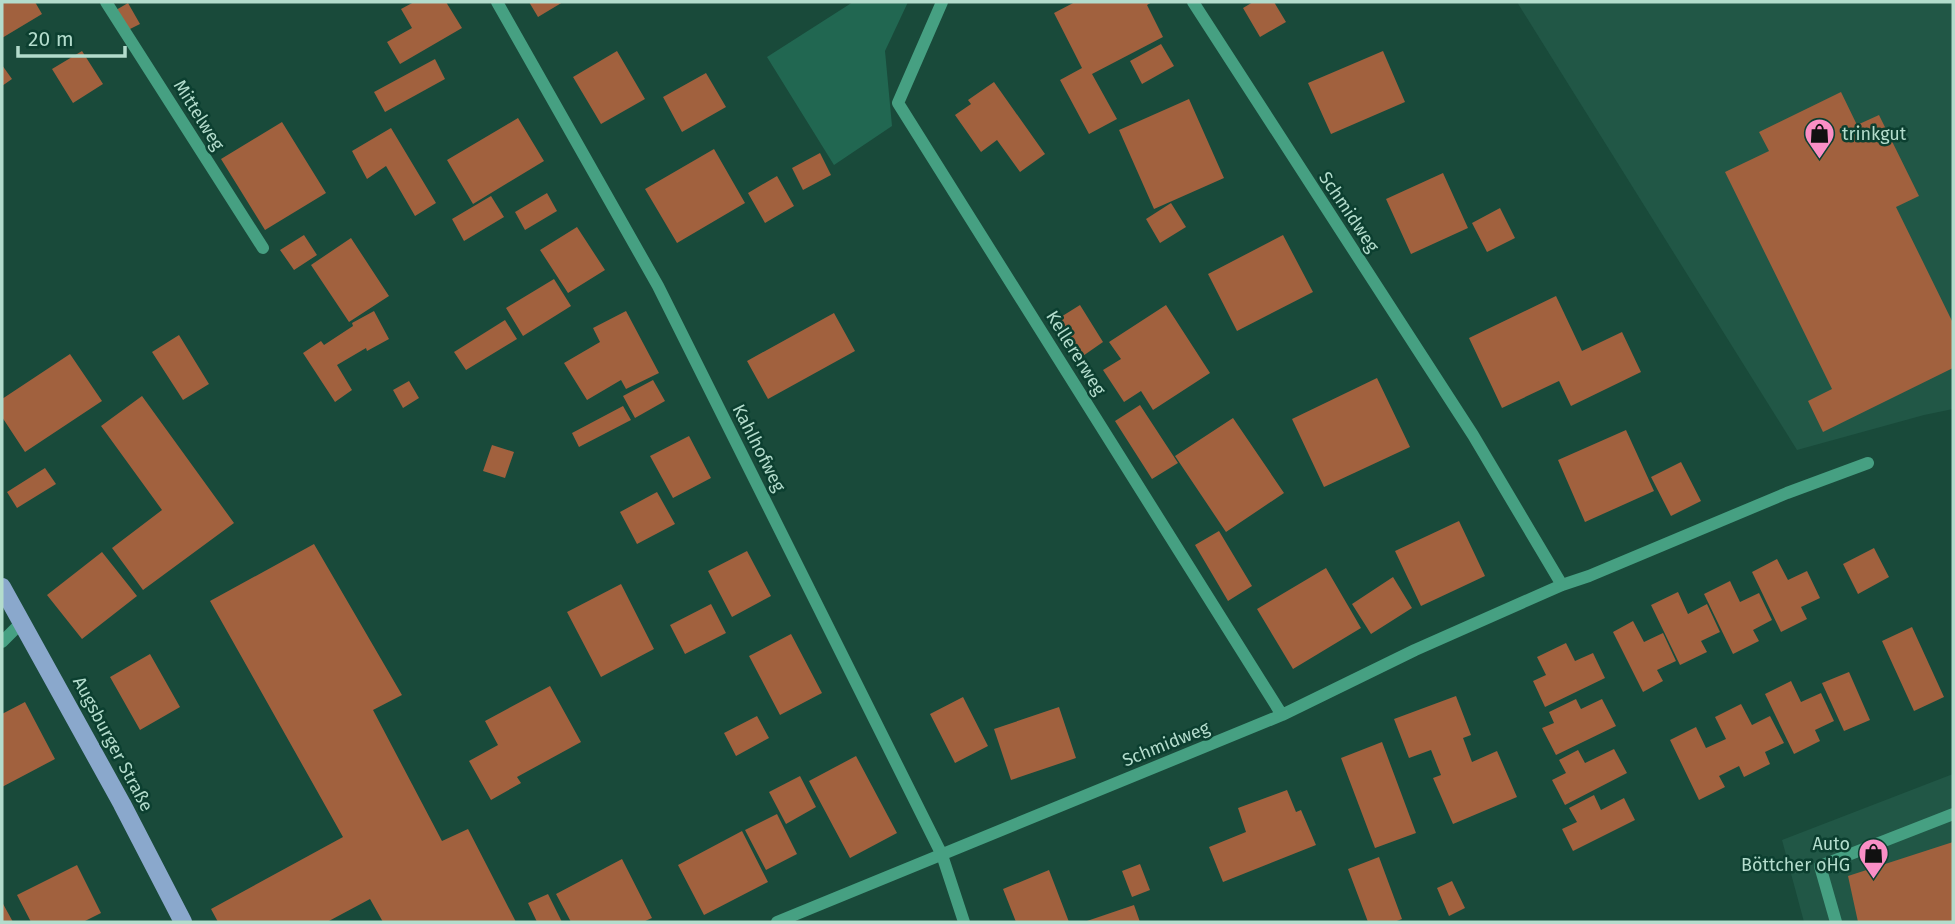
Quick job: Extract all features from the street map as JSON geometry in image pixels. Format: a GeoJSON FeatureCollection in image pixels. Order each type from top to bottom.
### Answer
{"type":"FeatureCollection","features":[{"type":"Feature","properties":{"kind":"main road","name":"Augsburger Straße"},"geometry":{"type":"LineString","coordinates":[[2,587],[122,804],[183,922]]}},
{"type":"Feature","properties":{"kind":"street","name":"Mittelweg"},"geometry":{"type":"LineString","coordinates":[[106,2],[263,248]]}},
{"type":"Feature","properties":{"kind":"street","name":"Kahlhofweg"},"geometry":{"type":"LineString","coordinates":[[497,2],[658,286],[942,855],[964,922]]}},
{"type":"Feature","properties":{"kind":"street","name":"Kellererweg"},"geometry":{"type":"LineString","coordinates":[[942,2],[898,103],[1282,715]]}},
{"type":"Feature","properties":{"kind":"street","name":"Schmidweg"},"geometry":{"type":"LineString","coordinates":[[1193,2],[1473,435],[1562,585]]}},
{"type":"Feature","properties":{"kind":"street","name":"Schmidweg"},"geometry":{"type":"LineString","coordinates":[[777,922],[1282,715],[1415,650],[1562,585],[1868,463]]}},
{"type":"Feature","properties":{"kind":"street"},"geometry":{"type":"LineString","coordinates":[[2,642],[22,622]]}},
{"type":"Feature","properties":{"kind":"street"},"geometry":{"type":"LineString","coordinates":[[1836,922],[1820,866],[1953,814]]}},
{"type":"Feature","properties":{"kind":"shaded area"},"geometry":{"type":"Polygon","coordinates":[[[853,2],[908,2],[885,51],[892,126],[834,165],[767,57],[853,2]]]}},
{"type":"Feature","properties":{"kind":"shaded area"},"geometry":{"type":"Polygon","coordinates":[[[1517,2],[1953,2],[1953,409],[1797,450],[1517,2]]]}},
{"type":"Feature","properties":{"kind":"shaded area","name":"Auto Böttcher oHG"},"geometry":{"type":"Polygon","coordinates":[[[1953,774],[1953,922],[1804,922],[1782,840],[1953,774]]]}},
{"type":"Feature","properties":{"kind":"building"},"geometry":{"type":"Polygon","coordinates":[[[2,2],[35,2],[42,14],[2,38],[2,2]]]}},
{"type":"Feature","properties":{"kind":"building"},"geometry":{"type":"Polygon","coordinates":[[[414,2],[446,2],[462,28],[400,64],[387,42],[412,28],[401,9],[414,2]]]}},
{"type":"Feature","properties":{"kind":"building"},"geometry":{"type":"Polygon","coordinates":[[[529,2],[563,2],[538,17],[529,2]]]}},
{"type":"Feature","properties":{"kind":"building"},"geometry":{"type":"Polygon","coordinates":[[[1075,2],[1152,2],[1147,5],[1163,37],[1092,74],[1117,119],[1089,134],[1060,80],[1082,68],[1054,13],[1075,2]]]}},
{"type":"Feature","properties":{"kind":"building"},"geometry":{"type":"Polygon","coordinates":[[[1253,2],[1274,2],[1286,22],[1260,37],[1243,8],[1253,2]]]}},
{"type":"Feature","properties":{"kind":"building"},"geometry":{"type":"Polygon","coordinates":[[[128,3],[140,24],[128,30],[116,10],[128,3]]]}},
{"type":"Feature","properties":{"kind":"building"},"geometry":{"type":"Polygon","coordinates":[[[1161,44],[1174,66],[1142,84],[1130,61],[1161,44]]]}},
{"type":"Feature","properties":{"kind":"building"},"geometry":{"type":"Polygon","coordinates":[[[82,51],[103,84],[73,103],[52,69],[82,51]]]}},
{"type":"Feature","properties":{"kind":"building"},"geometry":{"type":"Polygon","coordinates":[[[617,51],[645,99],[601,124],[573,77],[617,51]]]}},
{"type":"Feature","properties":{"kind":"building"},"geometry":{"type":"Polygon","coordinates":[[[1383,51],[1405,102],[1331,134],[1308,83],[1383,51]]]}},
{"type":"Feature","properties":{"kind":"building"},"geometry":{"type":"Polygon","coordinates":[[[435,59],[445,79],[385,112],[374,92],[435,59]]]}},
{"type":"Feature","properties":{"kind":"building"},"geometry":{"type":"Polygon","coordinates":[[[2,65],[12,79],[2,86],[2,65]]]}},
{"type":"Feature","properties":{"kind":"building"},"geometry":{"type":"Polygon","coordinates":[[[706,73],[726,107],[682,132],[663,97],[706,73]]]}},
{"type":"Feature","properties":{"kind":"building"},"geometry":{"type":"Polygon","coordinates":[[[994,82],[1045,154],[1020,172],[997,140],[981,152],[955,115],[971,104],[968,100],[994,82]]]}},
{"type":"Feature","properties":{"kind":"building"},"geometry":{"type":"Polygon","coordinates":[[[1841,92],[1857,125],[1879,115],[1919,196],[1896,207],[1953,323],[1953,368],[1823,432],[1808,401],[1832,389],[1725,172],[1769,151],[1759,132],[1841,92]]]}},
{"type":"Feature","properties":{"kind":"building"},"geometry":{"type":"Polygon","coordinates":[[[1189,99],[1224,178],[1154,209],[1119,130],[1189,99]]]}},
{"type":"Feature","properties":{"kind":"building"},"geometry":{"type":"Polygon","coordinates":[[[518,118],[544,161],[473,204],[447,160],[518,118]]]}},
{"type":"Feature","properties":{"kind":"building"},"geometry":{"type":"Polygon","coordinates":[[[282,122],[326,193],[265,230],[221,159],[282,122]]]}},
{"type":"Feature","properties":{"kind":"building"},"geometry":{"type":"Polygon","coordinates":[[[391,128],[436,203],[415,216],[386,166],[367,179],[352,151],[391,128]]]}},
{"type":"Feature","properties":{"kind":"building"},"geometry":{"type":"Polygon","coordinates":[[[714,149],[745,203],[677,243],[645,189],[714,149]]]}},
{"type":"Feature","properties":{"kind":"building"},"geometry":{"type":"Polygon","coordinates":[[[820,153],[831,175],[803,190],[792,168],[820,153]]]}},
{"type":"Feature","properties":{"kind":"building"},"geometry":{"type":"Polygon","coordinates":[[[1443,173],[1468,228],[1411,254],[1386,199],[1443,173]]]}},
{"type":"Feature","properties":{"kind":"building"},"geometry":{"type":"Polygon","coordinates":[[[777,176],[794,206],[765,223],[748,193],[777,176]]]}},
{"type":"Feature","properties":{"kind":"building"},"geometry":{"type":"Polygon","coordinates":[[[547,193],[557,211],[525,230],[515,212],[547,193]]]}},
{"type":"Feature","properties":{"kind":"building"},"geometry":{"type":"Polygon","coordinates":[[[491,196],[504,217],[464,241],[452,219],[491,196]]]}},
{"type":"Feature","properties":{"kind":"building"},"geometry":{"type":"Polygon","coordinates":[[[1171,203],[1186,227],[1160,243],[1146,219],[1171,203]]]}},
{"type":"Feature","properties":{"kind":"building"},"geometry":{"type":"Polygon","coordinates":[[[1500,208],[1515,238],[1487,252],[1472,223],[1500,208]]]}},
{"type":"Feature","properties":{"kind":"building"},"geometry":{"type":"Polygon","coordinates":[[[577,227],[605,270],[568,293],[540,250],[577,227]]]}},
{"type":"Feature","properties":{"kind":"building"},"geometry":{"type":"Polygon","coordinates":[[[304,235],[317,255],[294,270],[280,250],[304,235]]]}},
{"type":"Feature","properties":{"kind":"building"},"geometry":{"type":"Polygon","coordinates":[[[1283,235],[1313,292],[1237,331],[1208,274],[1283,235]]]}},
{"type":"Feature","properties":{"kind":"building"},"geometry":{"type":"Polygon","coordinates":[[[351,238],[389,296],[349,322],[311,265],[351,238]]]}},
{"type":"Feature","properties":{"kind":"building"},"geometry":{"type":"Polygon","coordinates":[[[554,279],[571,306],[523,336],[506,308],[554,279]]]}},
{"type":"Feature","properties":{"kind":"building"},"geometry":{"type":"Polygon","coordinates":[[[1556,296],[1582,351],[1622,332],[1641,372],[1571,406],[1559,381],[1502,408],[1469,338],[1556,296]]]}},
{"type":"Feature","properties":{"kind":"building"},"geometry":{"type":"Polygon","coordinates":[[[1080,305],[1103,342],[1080,358],[1056,320],[1080,305]]]}},
{"type":"Feature","properties":{"kind":"building"},"geometry":{"type":"Polygon","coordinates":[[[1166,305],[1210,373],[1153,410],[1141,391],[1124,402],[1103,370],[1121,359],[1109,342],[1166,305]]]}},
{"type":"Feature","properties":{"kind":"building"},"geometry":{"type":"Polygon","coordinates":[[[374,311],[389,339],[367,351],[366,348],[337,365],[352,390],[335,402],[303,353],[321,341],[324,345],[353,326],[352,323],[374,311]]]}},
{"type":"Feature","properties":{"kind":"building"},"geometry":{"type":"Polygon","coordinates":[[[626,311],[659,373],[626,389],[621,380],[587,400],[564,363],[600,342],[593,328],[626,311]]]}},
{"type":"Feature","properties":{"kind":"building"},"geometry":{"type":"Polygon","coordinates":[[[834,313],[855,351],[768,399],[747,361],[834,313]]]}},
{"type":"Feature","properties":{"kind":"building"},"geometry":{"type":"Polygon","coordinates":[[[505,320],[517,339],[466,370],[454,352],[505,320]]]}},
{"type":"Feature","properties":{"kind":"building"},"geometry":{"type":"Polygon","coordinates":[[[179,335],[209,384],[183,400],[152,352],[179,335]]]}},
{"type":"Feature","properties":{"kind":"building"},"geometry":{"type":"Polygon","coordinates":[[[70,354],[102,401],[25,452],[2,417],[2,399],[70,354]]]}},
{"type":"Feature","properties":{"kind":"building"},"geometry":{"type":"Polygon","coordinates":[[[1377,378],[1410,447],[1324,487],[1292,419],[1377,378]]]}},
{"type":"Feature","properties":{"kind":"building"},"geometry":{"type":"Polygon","coordinates":[[[653,380],[665,401],[635,418],[623,396],[653,380]]]}},
{"type":"Feature","properties":{"kind":"building"},"geometry":{"type":"Polygon","coordinates":[[[409,381],[419,398],[403,408],[393,390],[409,381]]]}},
{"type":"Feature","properties":{"kind":"building"},"geometry":{"type":"Polygon","coordinates":[[[142,396],[234,523],[143,590],[112,548],[162,510],[101,426],[142,396]]]}},
{"type":"Feature","properties":{"kind":"building"},"geometry":{"type":"Polygon","coordinates":[[[1140,405],[1178,463],[1152,479],[1115,421],[1140,405]]]}},
{"type":"Feature","properties":{"kind":"building"},"geometry":{"type":"Polygon","coordinates":[[[623,406],[631,420],[579,447],[572,433],[623,406]]]}},
{"type":"Feature","properties":{"kind":"building"},"geometry":{"type":"Polygon","coordinates":[[[1233,418],[1284,493],[1226,532],[1175,456],[1233,418]]]}},
{"type":"Feature","properties":{"kind":"building"},"geometry":{"type":"Polygon","coordinates":[[[1626,430],[1654,491],[1585,522],[1558,460],[1626,430]]]}},
{"type":"Feature","properties":{"kind":"building"},"geometry":{"type":"Polygon","coordinates":[[[689,436],[711,478],[673,498],[650,456],[689,436]]]}},
{"type":"Feature","properties":{"kind":"building"},"geometry":{"type":"Polygon","coordinates":[[[492,445],[514,452],[505,478],[483,471],[492,445]]]}},
{"type":"Feature","properties":{"kind":"building"},"geometry":{"type":"Polygon","coordinates":[[[1681,462],[1701,501],[1671,516],[1651,477],[1681,462]]]}},
{"type":"Feature","properties":{"kind":"building"},"geometry":{"type":"Polygon","coordinates":[[[45,468],[56,484],[17,508],[7,492],[45,468]]]}},
{"type":"Feature","properties":{"kind":"building"},"geometry":{"type":"Polygon","coordinates":[[[657,492],[675,524],[637,544],[620,512],[657,492]]]}},
{"type":"Feature","properties":{"kind":"building"},"geometry":{"type":"Polygon","coordinates":[[[1459,521],[1485,576],[1421,606],[1395,551],[1459,521]]]}},
{"type":"Feature","properties":{"kind":"building"},"geometry":{"type":"Polygon","coordinates":[[[1219,531],[1252,586],[1228,601],[1195,545],[1219,531]]]}},
{"type":"Feature","properties":{"kind":"building"},"geometry":{"type":"Polygon","coordinates":[[[314,544],[402,695],[373,710],[442,841],[468,829],[516,922],[383,922],[370,899],[327,922],[218,922],[211,909],[343,837],[210,601],[314,544]]]}},
{"type":"Feature","properties":{"kind":"building"},"geometry":{"type":"Polygon","coordinates":[[[1874,548],[1889,577],[1858,594],[1843,564],[1874,548]]]}},
{"type":"Feature","properties":{"kind":"building"},"geometry":{"type":"Polygon","coordinates":[[[747,551],[771,596],[732,617],[708,571],[747,551]]]}},
{"type":"Feature","properties":{"kind":"building"},"geometry":{"type":"Polygon","coordinates":[[[102,552],[137,596],[82,639],[47,595],[102,552]]]}},
{"type":"Feature","properties":{"kind":"building"},"geometry":{"type":"Polygon","coordinates":[[[1777,559],[1788,580],[1807,571],[1820,598],[1801,607],[1807,619],[1781,632],[1752,572],[1777,559]]]}},
{"type":"Feature","properties":{"kind":"building"},"geometry":{"type":"Polygon","coordinates":[[[1326,568],[1361,628],[1293,669],[1257,609],[1326,568]]]}},
{"type":"Feature","properties":{"kind":"building"},"geometry":{"type":"Polygon","coordinates":[[[1393,577],[1412,608],[1371,634],[1352,604],[1393,577]]]}},
{"type":"Feature","properties":{"kind":"building"},"geometry":{"type":"Polygon","coordinates":[[[1730,581],[1740,602],[1759,593],[1772,620],[1753,630],[1759,641],[1733,654],[1704,594],[1730,581]]]}},
{"type":"Feature","properties":{"kind":"building"},"geometry":{"type":"Polygon","coordinates":[[[621,584],[654,649],[601,677],[567,612],[621,584]]]}},
{"type":"Feature","properties":{"kind":"building"},"geometry":{"type":"Polygon","coordinates":[[[1678,592],[1688,614],[1707,604],[1720,632],[1701,641],[1707,652],[1680,665],[1651,605],[1678,592]]]}},
{"type":"Feature","properties":{"kind":"building"},"geometry":{"type":"Polygon","coordinates":[[[711,604],[726,633],[685,654],[670,625],[711,604]]]}},
{"type":"Feature","properties":{"kind":"building"},"geometry":{"type":"Polygon","coordinates":[[[1633,621],[1644,642],[1663,633],[1676,661],[1657,670],[1663,681],[1643,692],[1613,632],[1633,621]]]}},
{"type":"Feature","properties":{"kind":"building"},"geometry":{"type":"Polygon","coordinates":[[[1912,627],[1944,697],[1914,711],[1882,641],[1912,627]]]}},
{"type":"Feature","properties":{"kind":"building"},"geometry":{"type":"Polygon","coordinates":[[[791,634],[822,693],[780,715],[749,656],[791,634]]]}},
{"type":"Feature","properties":{"kind":"building"},"geometry":{"type":"Polygon","coordinates":[[[1566,643],[1575,661],[1593,653],[1605,678],[1545,707],[1533,681],[1546,675],[1537,657],[1566,643]]]}},
{"type":"Feature","properties":{"kind":"building"},"geometry":{"type":"Polygon","coordinates":[[[150,654],[180,707],[140,730],[110,677],[150,654]]]}},
{"type":"Feature","properties":{"kind":"building"},"geometry":{"type":"Polygon","coordinates":[[[1849,672],[1870,720],[1844,731],[1822,683],[1849,672]]]}},
{"type":"Feature","properties":{"kind":"building"},"geometry":{"type":"Polygon","coordinates":[[[1791,681],[1801,702],[1821,693],[1834,721],[1815,730],[1820,741],[1794,754],[1765,694],[1791,681]]]}},
{"type":"Feature","properties":{"kind":"building"},"geometry":{"type":"Polygon","coordinates":[[[550,686],[581,742],[517,777],[521,783],[491,800],[469,761],[498,745],[485,721],[550,686]]]}},
{"type":"Feature","properties":{"kind":"building"},"geometry":{"type":"Polygon","coordinates":[[[1456,696],[1471,735],[1463,738],[1472,762],[1497,751],[1517,797],[1453,824],[1433,778],[1441,775],[1431,750],[1409,758],[1394,719],[1456,696]]]}},
{"type":"Feature","properties":{"kind":"building"},"geometry":{"type":"Polygon","coordinates":[[[963,697],[988,746],[955,763],[930,714],[963,697]]]}},
{"type":"Feature","properties":{"kind":"building"},"geometry":{"type":"Polygon","coordinates":[[[1576,699],[1581,709],[1602,699],[1616,726],[1556,755],[1542,728],[1554,723],[1549,712],[1576,699]]]}},
{"type":"Feature","properties":{"kind":"building"},"geometry":{"type":"Polygon","coordinates":[[[25,702],[55,759],[2,787],[2,714],[25,702]]]}},
{"type":"Feature","properties":{"kind":"building"},"geometry":{"type":"Polygon","coordinates":[[[1741,704],[1752,725],[1770,716],[1784,743],[1765,752],[1770,764],[1744,777],[1739,766],[1719,776],[1725,787],[1699,800],[1670,740],[1696,727],[1706,748],[1726,739],[1715,717],[1741,704]]]}},
{"type":"Feature","properties":{"kind":"building"},"geometry":{"type":"Polygon","coordinates":[[[1059,707],[1076,758],[1011,780],[994,729],[1059,707]]]}},
{"type":"Feature","properties":{"kind":"building"},"geometry":{"type":"Polygon","coordinates":[[[757,716],[769,738],[736,756],[724,733],[757,716]]]}},
{"type":"Feature","properties":{"kind":"building"},"geometry":{"type":"Polygon","coordinates":[[[1382,742],[1416,833],[1375,848],[1341,758],[1382,742]]]}},
{"type":"Feature","properties":{"kind":"building"},"geometry":{"type":"Polygon","coordinates":[[[1614,749],[1627,773],[1565,805],[1552,780],[1566,773],[1559,760],[1578,750],[1585,763],[1614,749]]]}},
{"type":"Feature","properties":{"kind":"building"},"geometry":{"type":"Polygon","coordinates":[[[856,756],[897,833],[850,858],[809,781],[856,756]]]}},
{"type":"Feature","properties":{"kind":"building"},"geometry":{"type":"Polygon","coordinates":[[[800,776],[816,807],[786,824],[769,792],[800,776]]]}},
{"type":"Feature","properties":{"kind":"building"},"geometry":{"type":"Polygon","coordinates":[[[1287,790],[1296,812],[1301,810],[1316,845],[1223,882],[1209,847],[1246,832],[1238,808],[1287,790]]]}},
{"type":"Feature","properties":{"kind":"building"},"geometry":{"type":"Polygon","coordinates":[[[1594,795],[1601,810],[1624,798],[1635,820],[1573,851],[1562,829],[1577,822],[1569,808],[1594,795]]]}},
{"type":"Feature","properties":{"kind":"building"},"geometry":{"type":"Polygon","coordinates":[[[777,814],[797,854],[766,870],[745,830],[777,814]]]}},
{"type":"Feature","properties":{"kind":"building"},"geometry":{"type":"Polygon","coordinates":[[[742,831],[768,882],[704,915],[678,865],[742,831]]]}},
{"type":"Feature","properties":{"kind":"building"},"geometry":{"type":"Polygon","coordinates":[[[1953,842],[1953,922],[1858,922],[1848,876],[1953,842]]]}},
{"type":"Feature","properties":{"kind":"building"},"geometry":{"type":"Polygon","coordinates":[[[1379,857],[1402,919],[1394,922],[1368,922],[1348,869],[1379,857]]]}},
{"type":"Feature","properties":{"kind":"building"},"geometry":{"type":"Polygon","coordinates":[[[622,859],[652,918],[643,922],[571,922],[556,894],[622,859]]]}},
{"type":"Feature","properties":{"kind":"building"},"geometry":{"type":"Polygon","coordinates":[[[1140,864],[1150,890],[1132,897],[1122,871],[1140,864]]]}},
{"type":"Feature","properties":{"kind":"building"},"geometry":{"type":"Polygon","coordinates":[[[77,865],[101,913],[83,922],[31,922],[17,895],[77,865]]]}},
{"type":"Feature","properties":{"kind":"building"},"geometry":{"type":"Polygon","coordinates":[[[1049,870],[1069,922],[1016,922],[1003,889],[1049,870]]]}},
{"type":"Feature","properties":{"kind":"building"},"geometry":{"type":"Polygon","coordinates":[[[1452,881],[1465,908],[1449,916],[1437,888],[1452,881]]]}},
{"type":"Feature","properties":{"kind":"building"},"geometry":{"type":"Polygon","coordinates":[[[548,894],[562,922],[537,922],[528,903],[548,894]]]}},
{"type":"Feature","properties":{"kind":"building"},"geometry":{"type":"Polygon","coordinates":[[[2,902],[13,922],[2,922],[2,902]]]}},
{"type":"Feature","properties":{"kind":"building"},"geometry":{"type":"Polygon","coordinates":[[[1134,905],[1140,922],[1084,922],[1134,905]]]}},
{"type":"Feature","properties":{"kind":"place","name":"trinkgut"},"geometry":{"type":"Point","coordinates":[1819,161]}},
{"type":"Feature","properties":{"kind":"place","name":"Auto Böttcher oHG"},"geometry":{"type":"Point","coordinates":[1873,881]}}]}
